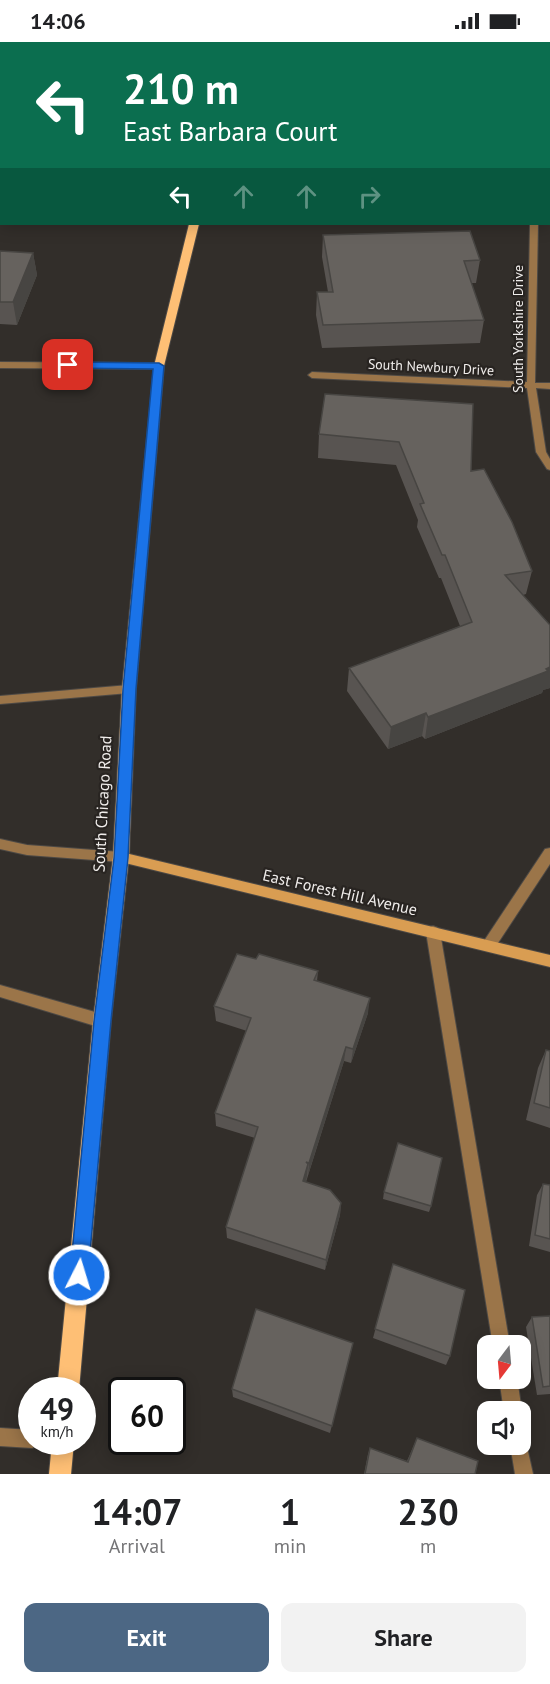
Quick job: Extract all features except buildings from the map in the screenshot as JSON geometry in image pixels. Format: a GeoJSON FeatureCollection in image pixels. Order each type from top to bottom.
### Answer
{"type":"FeatureCollection","features":[{"type":"Feature","properties":{"kind":"main road","name":"South Chicago Road"},"geometry":{"type":"LineString","coordinates":[[69,1377],[102,1021],[121,858],[129,689],[159,366],[194,225]]}},
{"type":"Feature","properties":{"kind":"main road"},"geometry":{"type":"LineString","coordinates":[[60,1474],[62,1455]]}},
{"type":"Feature","properties":{"kind":"street"},"geometry":{"type":"LineString","coordinates":[[381,42],[397,42]]}},
{"type":"Feature","properties":{"kind":"street","name":"South Yorkshire Drive"},"geometry":{"type":"LineString","coordinates":[[534,225],[531,385],[541,452],[550,467]]}},
{"type":"Feature","properties":{"kind":"street"},"geometry":{"type":"LineString","coordinates":[[0,365],[159,366]]}},
{"type":"Feature","properties":{"kind":"street","name":"South Newbury Drive"},"geometry":{"type":"LineString","coordinates":[[312,375],[550,386]]}},
{"type":"Feature","properties":{"kind":"street"},"geometry":{"type":"LineString","coordinates":[[0,700],[129,689]]}},
{"type":"Feature","properties":{"kind":"street"},"geometry":{"type":"LineString","coordinates":[[0,844],[27,850],[121,858]]}},
{"type":"Feature","properties":{"kind":"street"},"geometry":{"type":"LineString","coordinates":[[489,945],[550,853]]}},
{"type":"Feature","properties":{"kind":"street","name":"East Forest Hill Avenue"},"geometry":{"type":"LineString","coordinates":[[121,858],[550,961]]}},
{"type":"Feature","properties":{"kind":"street"},"geometry":{"type":"LineString","coordinates":[[433,932],[500,1335]]}},
{"type":"Feature","properties":{"kind":"street"},"geometry":{"type":"LineString","coordinates":[[0,992],[102,1021]]}},
{"type":"Feature","properties":{"kind":"street"},"geometry":{"type":"LineString","coordinates":[[0,1437],[18,1438]]}},
{"type":"Feature","properties":{"kind":"street"},"geometry":{"type":"LineString","coordinates":[[521,1455],[524,1474]]}},
{"type":"Feature","properties":{"kind":"route"},"geometry":{"type":"LineString","coordinates":[[68,365],[159,366],[129,689],[121,858],[102,1021],[79,1275]]}}]}
